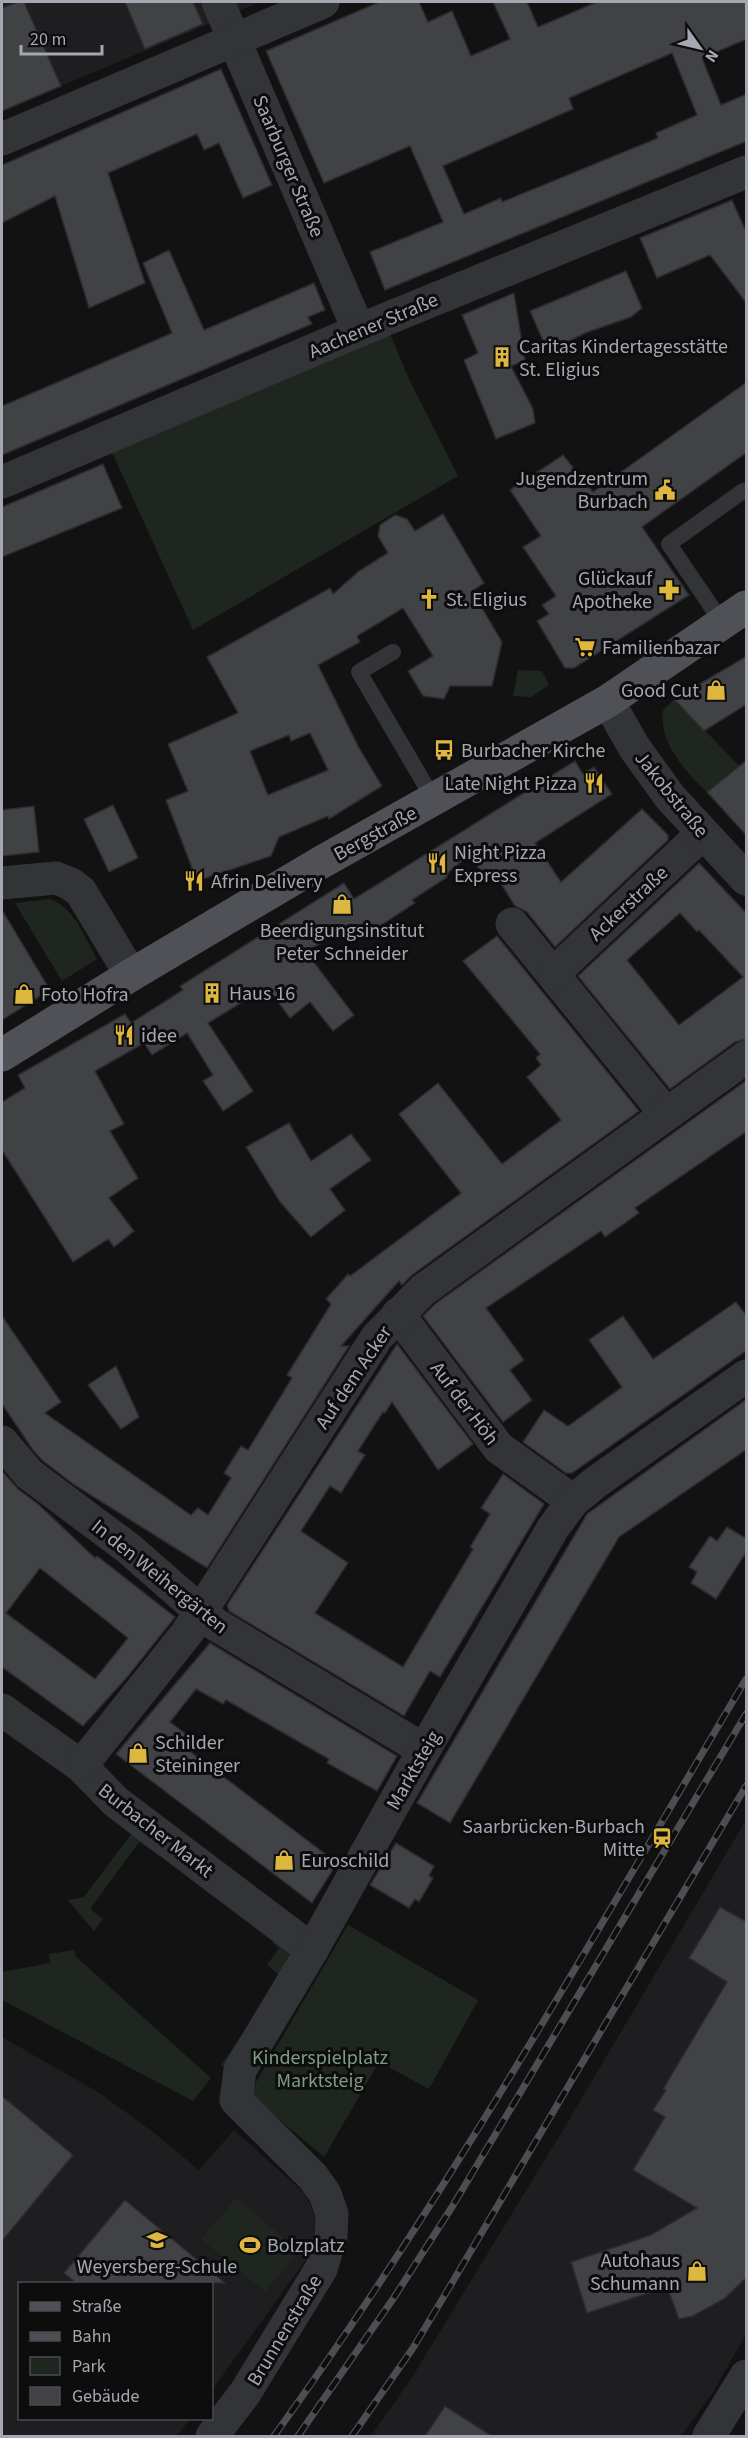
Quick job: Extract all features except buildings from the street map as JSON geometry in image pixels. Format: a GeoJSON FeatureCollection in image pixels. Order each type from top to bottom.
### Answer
{"type":"FeatureCollection","features":[{"type":"Feature","properties":{"kind":"main road","name":"Bergstraße"},"geometry":{"type":"LineString","coordinates":[[2,1056],[131,975],[320,863],[608,701],[735,615]]}},
{"type":"Feature","properties":{"kind":"street","name":"Saarburger Straße"},"geometry":{"type":"LineString","coordinates":[[218,2],[359,331]]}},
{"type":"Feature","properties":{"kind":"street"},"geometry":{"type":"LineString","coordinates":[[2,139],[323,2]]}},
{"type":"Feature","properties":{"kind":"street","name":"Aachener Straße"},"geometry":{"type":"LineString","coordinates":[[2,482],[359,331],[747,172]]}},
{"type":"Feature","properties":{"kind":"street","name":"Jakobstraße"},"geometry":{"type":"LineString","coordinates":[[608,701],[655,777],[703,833],[747,879]]}},
{"type":"Feature","properties":{"kind":"street","name":"Ackerstraße"},"geometry":{"type":"LineString","coordinates":[[553,974],[703,833]]}},
{"type":"Feature","properties":{"kind":"street"},"geometry":{"type":"LineString","coordinates":[[2,883],[56,878],[71,884],[81,892],[131,975]]}},
{"type":"Feature","properties":{"kind":"street"},"geometry":{"type":"LineString","coordinates":[[512,924],[666,1114]]}},
{"type":"Feature","properties":{"kind":"street","name":"Auf dem Acker"},"geometry":{"type":"LineString","coordinates":[[81,1766],[187,1633],[377,1336],[423,1290],[747,1057]]}},
{"type":"Feature","properties":{"kind":"street","name":"Auf der Höh"},"geometry":{"type":"LineString","coordinates":[[398,1314],[499,1448],[573,1501]]}},
{"type":"Feature","properties":{"kind":"street","name":"Marktsteig"},"geometry":{"type":"LineString","coordinates":[[332,2214],[325,2194],[313,2177],[236,2100],[240,2070],[312,1950],[424,1750],[553,1528],[573,1501],[747,1376]]}},
{"type":"Feature","properties":{"kind":"street","name":"In den Weihergärten"},"geometry":{"type":"LineString","coordinates":[[2,1442],[29,1474],[128,1548],[215,1624],[424,1750]]}},
{"type":"Feature","properties":{"kind":"street","name":"Burbacher Markt"},"geometry":{"type":"LineString","coordinates":[[2,1710],[81,1766],[116,1802],[312,1950]]}},
{"type":"Feature","properties":{"kind":"street","name":"Brunnenstraße"},"geometry":{"type":"LineString","coordinates":[[212,2436],[245,2393],[321,2269],[331,2236],[332,2214]]}},
{"type":"Feature","properties":{"kind":"street"},"geometry":{"type":"LineString","coordinates":[[709,2436],[747,2376]]}},
{"type":"Feature","properties":{"kind":"lane"},"geometry":{"type":"LineString","coordinates":[[735,615],[669,544],[743,491]]}},
{"type":"Feature","properties":{"kind":"lane"},"geometry":{"type":"LineString","coordinates":[[393,652],[359,672],[434,800]]}},
{"type":"Feature","properties":{"kind":"shaded area"},"geometry":{"type":"Polygon","coordinates":[[[2,2],[260,2],[2,111],[2,2]]]}},
{"type":"Feature","properties":{"kind":"shaded area"},"geometry":{"type":"Polygon","coordinates":[[[746,1820],[746,2334],[712,2394],[681,2436],[371,2436],[411,2379],[563,2130],[746,1820]]]}},
{"type":"Feature","properties":{"kind":"shaded area","name":"Weyersberg-Schule"},"geometry":{"type":"Polygon","coordinates":[[[2,2037],[98,2092],[153,2132],[199,2170],[234,2130],[301,2190],[315,2217],[312,2247],[303,2264],[213,2389],[213,2282],[18,2282],[18,2420],[189,2420],[177,2436],[2,2436],[2,2037]]]}},
{"type":"Feature","properties":{"kind":"green space"},"geometry":{"type":"Polygon","coordinates":[[[384,320],[410,381],[458,476],[193,630],[106,439],[384,320]]]}},
{"type":"Feature","properties":{"kind":"green space"},"geometry":{"type":"Polygon","coordinates":[[[518,670],[542,671],[549,685],[531,697],[513,696],[518,670]]]}},
{"type":"Feature","properties":{"kind":"green space"},"geometry":{"type":"Polygon","coordinates":[[[675,699],[739,766],[707,792],[682,765],[665,733],[663,710],[675,699]]]}},
{"type":"Feature","properties":{"kind":"green space"},"geometry":{"type":"Polygon","coordinates":[[[49,899],[58,903],[72,916],[97,959],[62,981],[15,903],[49,899]]]}},
{"type":"Feature","properties":{"kind":"green space"},"geometry":{"type":"Polygon","coordinates":[[[141,1821],[163,1851],[160,1856],[139,1842],[90,1909],[103,1919],[94,1931],[68,1900],[84,1897],[141,1821]]]}},
{"type":"Feature","properties":{"kind":"green space","name":"Kinderspielplatz Marktsteig"},"geometry":{"type":"Polygon","coordinates":[[[348,1925],[478,2000],[429,2089],[379,2062],[324,2157],[249,2094],[348,1925]]]}},
{"type":"Feature","properties":{"kind":"green space"},"geometry":{"type":"Polygon","coordinates":[[[277,1938],[300,1957],[229,2071],[221,2065],[282,1977],[267,1965],[279,1948],[273,1943],[277,1938]]]}},
{"type":"Feature","properties":{"kind":"green space"},"geometry":{"type":"Polygon","coordinates":[[[74,1950],[76,1957],[211,2078],[193,2101],[2,2000],[2,1972],[50,1963],[49,1954],[74,1950]]]}},
{"type":"Feature","properties":{"kind":"green space","name":"Bolzplatz"},"geometry":{"type":"Polygon","coordinates":[[[236,2198],[300,2251],[265,2292],[201,2239],[236,2198]]]}},
{"type":"Feature","properties":{"kind":"railway"},"geometry":{"type":"LineString","coordinates":[[274,2436],[338,2345],[460,2158],[519,2063],[746,1679]]}},
{"type":"Feature","properties":{"kind":"railway"},"geometry":{"type":"LineString","coordinates":[[298,2436],[393,2299],[452,2207],[746,1714]]}},
{"type":"Feature","properties":{"kind":"railway"},"geometry":{"type":"LineString","coordinates":[[352,2436],[413,2348],[746,1786]]}},
{"type":"Feature","properties":{"kind":"place","name":"Caritas Kindertagesstätte St. Eligius"},"geometry":{"type":"Point","coordinates":[502,357]}},
{"type":"Feature","properties":{"kind":"place","name":"Jugendzentrum Burbach"},"geometry":{"type":"Point","coordinates":[665,490]}},
{"type":"Feature","properties":{"kind":"place","name":"Glückauf Apotheke"},"geometry":{"type":"Point","coordinates":[669,590]}},
{"type":"Feature","properties":{"kind":"place","name":"St. Eligius"},"geometry":{"type":"Point","coordinates":[429,599]}},
{"type":"Feature","properties":{"kind":"place","name":"Familienbazar"},"geometry":{"type":"Point","coordinates":[585,647]}},
{"type":"Feature","properties":{"kind":"place","name":"Good Cut"},"geometry":{"type":"Point","coordinates":[716,690]}},
{"type":"Feature","properties":{"kind":"place","name":"Burbacher Kirche"},"geometry":{"type":"Point","coordinates":[444,750]}},
{"type":"Feature","properties":{"kind":"place","name":"Late Night Pizza"},"geometry":{"type":"Point","coordinates":[594,783]}},
{"type":"Feature","properties":{"kind":"place","name":"Night Pizza Express"},"geometry":{"type":"Point","coordinates":[437,863]}},
{"type":"Feature","properties":{"kind":"place","name":"Afrin Delivery"},"geometry":{"type":"Point","coordinates":[194,881]}},
{"type":"Feature","properties":{"kind":"place","name":"Beerdigungsinstitut Peter Schneider"},"geometry":{"type":"Point","coordinates":[342,904]}},
{"type":"Feature","properties":{"kind":"place","name":"Haus 16"},"geometry":{"type":"Point","coordinates":[212,993]}},
{"type":"Feature","properties":{"kind":"place","name":"Foto Hofra"},"geometry":{"type":"Point","coordinates":[24,994]}},
{"type":"Feature","properties":{"kind":"place","name":"idee"},"geometry":{"type":"Point","coordinates":[124,1035]}},
{"type":"Feature","properties":{"kind":"place","name":"Schilder Steininger"},"geometry":{"type":"Point","coordinates":[138,1753]}},
{"type":"Feature","properties":{"kind":"place","name":"Saarbrücken-Burbach Mitte"},"geometry":{"type":"Point","coordinates":[662,1838]}},
{"type":"Feature","properties":{"kind":"place","name":"Euroschild"},"geometry":{"type":"Point","coordinates":[284,1860]}},
{"type":"Feature","properties":{"kind":"place","name":"Weyersberg-Schule"},"geometry":{"type":"Point","coordinates":[157,2240]}},
{"type":"Feature","properties":{"kind":"place","name":"Bolzplatz"},"geometry":{"type":"Point","coordinates":[250,2245]}},
{"type":"Feature","properties":{"kind":"place","name":"Autohaus Schumann"},"geometry":{"type":"Point","coordinates":[697,2271]}}]}
